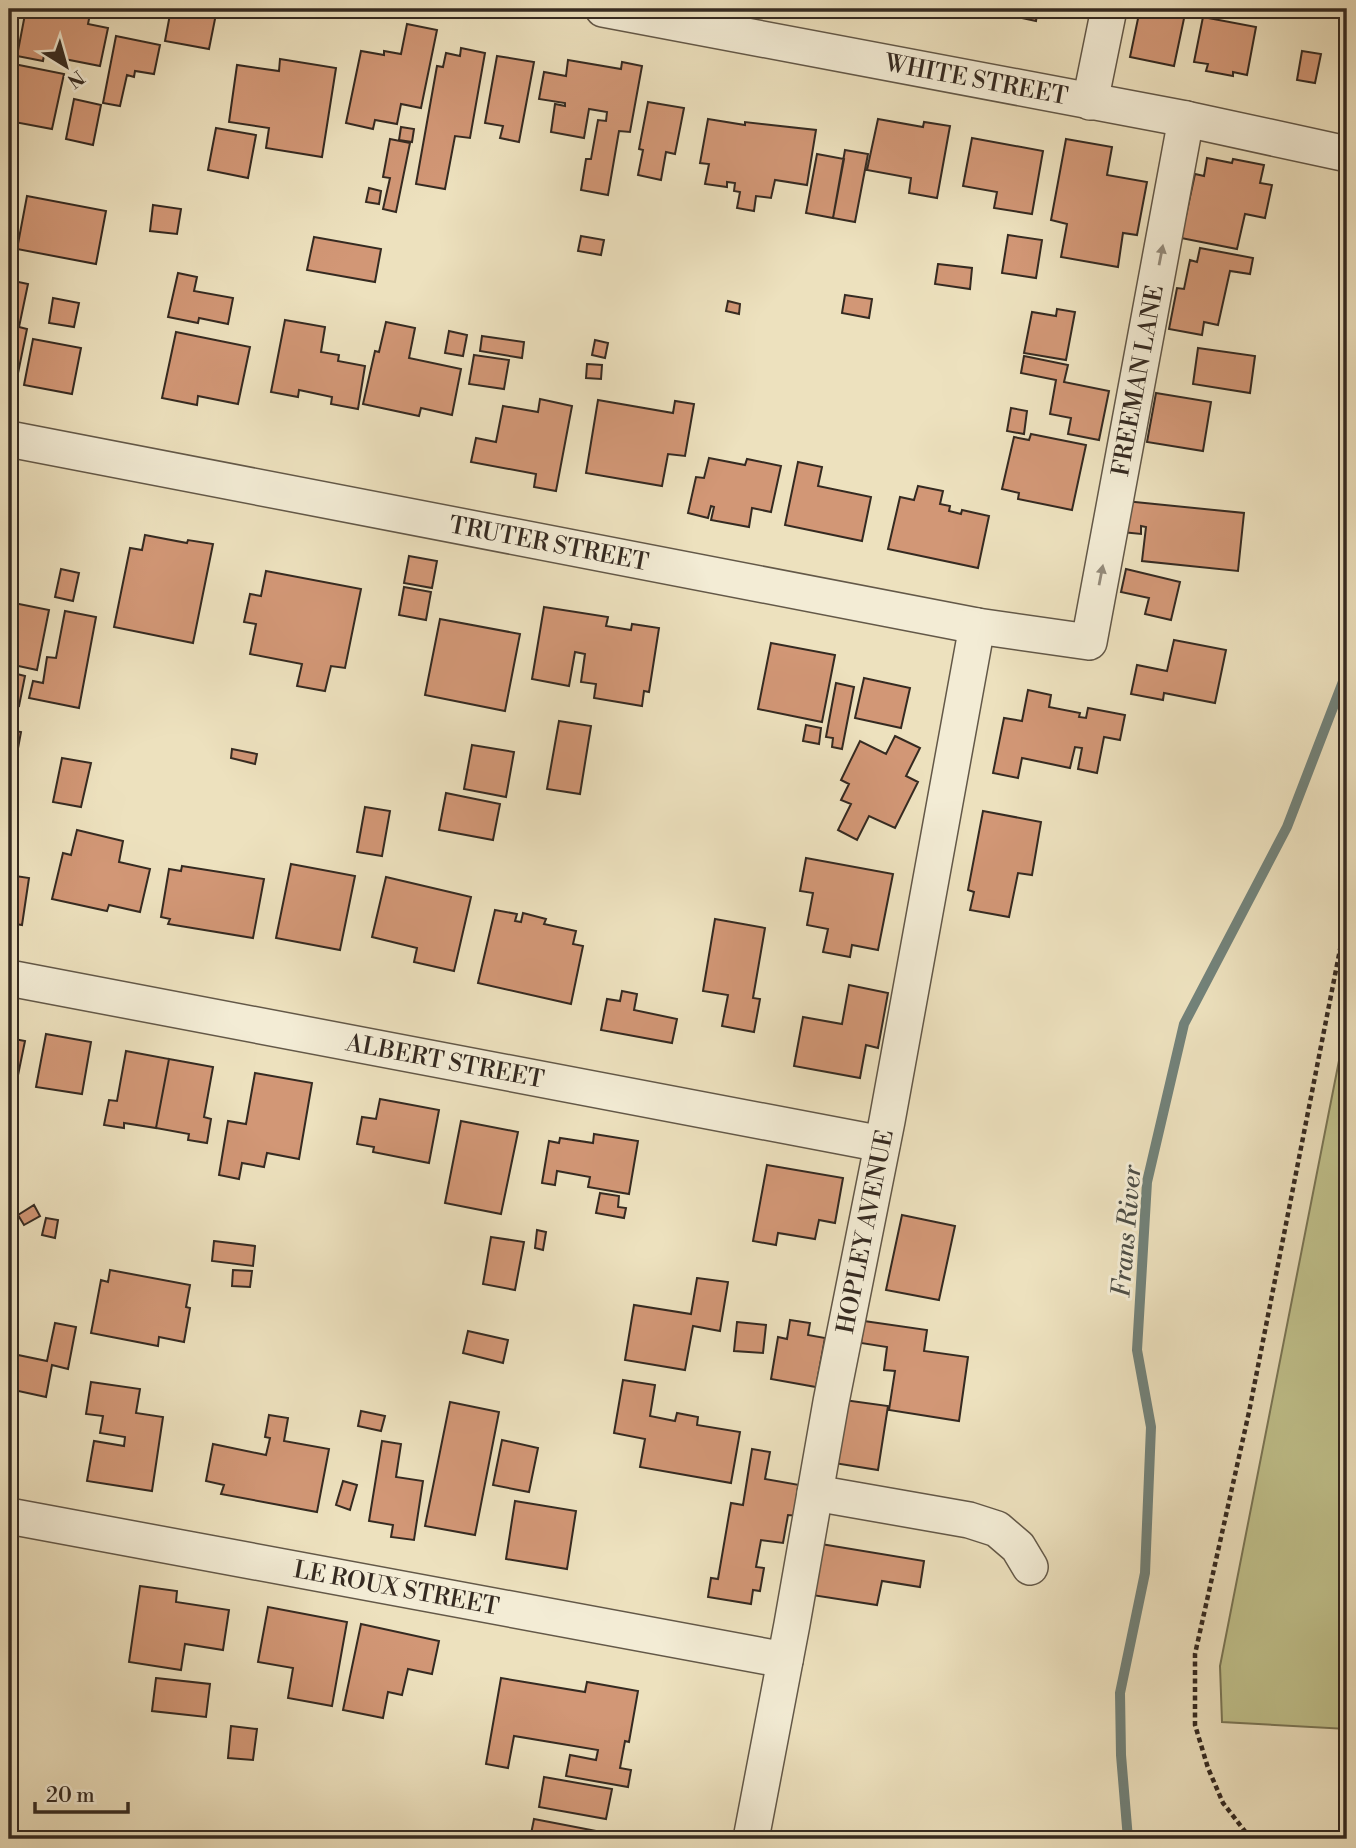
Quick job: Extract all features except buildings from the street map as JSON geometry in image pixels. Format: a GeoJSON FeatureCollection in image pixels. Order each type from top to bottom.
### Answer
{"type":"FeatureCollection","features":[{"type":"Feature","properties":{"kind":"street","name":"WHITE STREET"},"geometry":{"type":"LineString","coordinates":[[603,9],[1186,119],[1339,153]]}},
{"type":"Feature","properties":{"kind":"street"},"geometry":{"type":"LineString","coordinates":[[1090,102],[1109,9]]}},
{"type":"Feature","properties":{"kind":"street","name":"FREEMAN LANE"},"geometry":{"type":"LineString","coordinates":[[1089,642],[1186,119]]}},
{"type":"Feature","properties":{"kind":"street","name":"TRUTER STREET"},"geometry":{"type":"LineString","coordinates":[[9,439],[977,626],[1089,642]]}},
{"type":"Feature","properties":{"kind":"street","name":"HOPLEY AVENUE"},"geometry":{"type":"LineString","coordinates":[[751,1839],[977,626]]}},
{"type":"Feature","properties":{"kind":"street","name":"ALBERT STREET"},"geometry":{"type":"LineString","coordinates":[[9,978],[882,1144]]}},
{"type":"Feature","properties":{"kind":"street"},"geometry":{"type":"LineString","coordinates":[[815,1493],[969,1520],[998,1529],[1018,1547],[1030,1567]]}},
{"type":"Feature","properties":{"kind":"street","name":"LE ROUX STREET"},"geometry":{"type":"LineString","coordinates":[[9,1516],[785,1660]]}},
{"type":"Feature","properties":{"kind":"path"},"geometry":{"type":"LineString","coordinates":[[1251,1839],[1223,1803],[1198,1735],[1195,1725],[1195,1654],[1249,1412],[1347,914]]}},
{"type":"Feature","properties":{"kind":"green space"},"geometry":{"type":"Polygon","coordinates":[[[1347,1020],[1347,1729],[1222,1722],[1220,1666],[1347,1020]]]}},
{"type":"Feature","properties":{"kind":"waterway","name":"Frans River"},"geometry":{"type":"LineString","coordinates":[[1128,1839],[1121,1755],[1120,1693],[1145,1573],[1151,1427],[1137,1350],[1147,1182],[1184,1024],[1287,827],[1344,679],[1347,661]]}}]}
